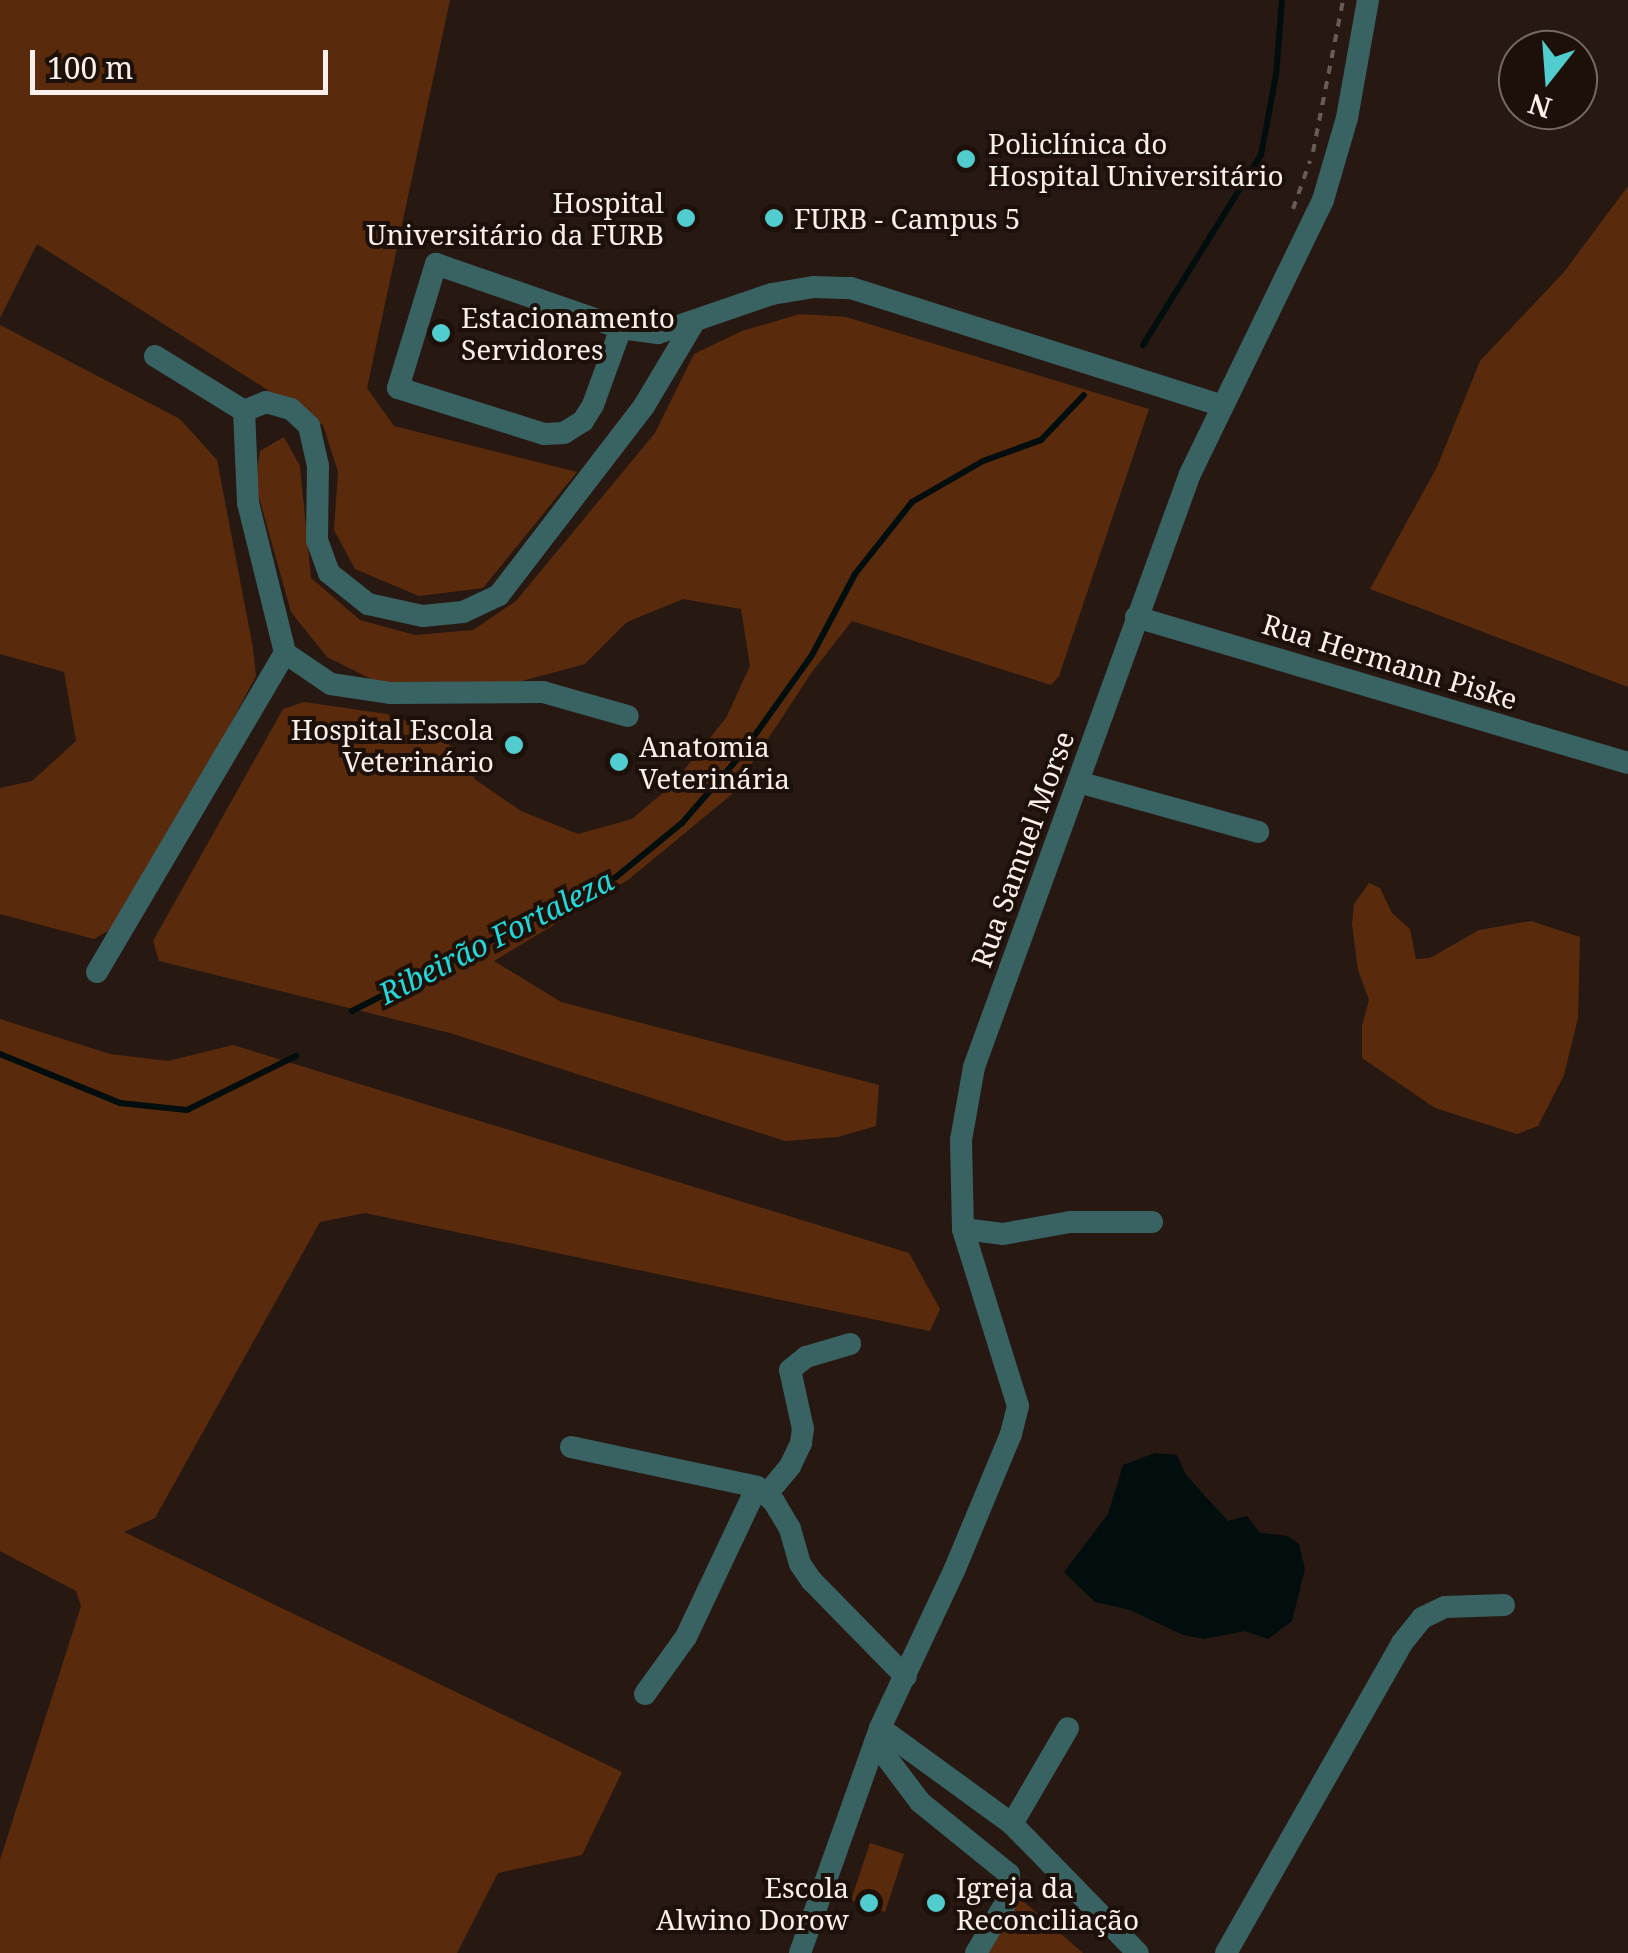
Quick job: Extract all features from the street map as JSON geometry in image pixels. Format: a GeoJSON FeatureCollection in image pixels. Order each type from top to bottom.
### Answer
{"type":"FeatureCollection","features":[{"type":"Feature","properties":{"kind":"street","name":"Rua Samuel Morse"},"geometry":{"type":"LineString","coordinates":[[800,1953],[877,1735],[1012,1434],[1018,1406],[963,1229],[962,1140],[974,1068],[1136,617],[1220,405],[1323,200],[1346,118],[1368,0]]}},
{"type":"Feature","properties":{"kind":"street"},"geometry":{"type":"LineString","coordinates":[[621,328],[593,405],[583,421],[564,434],[544,434],[398,388],[436,264],[621,328],[658,332],[772,294],[814,287],[851,288],[1220,405]]}},
{"type":"Feature","properties":{"kind":"street"},"geometry":{"type":"LineString","coordinates":[[244,410],[266,402],[290,408],[310,426],[318,466],[317,540],[329,574],[368,604],[423,616],[463,612],[499,594],[527,562],[644,406],[694,322]]}},
{"type":"Feature","properties":{"kind":"street"},"geometry":{"type":"LineString","coordinates":[[154,356],[244,410]]}},
{"type":"Feature","properties":{"kind":"street"},"geometry":{"type":"LineString","coordinates":[[244,410],[248,502],[285,653],[331,684],[391,693],[543,692],[628,716]]}},
{"type":"Feature","properties":{"kind":"street","name":"Rua Hermann Piske"},"geometry":{"type":"LineString","coordinates":[[1136,617],[1628,763]]}},
{"type":"Feature","properties":{"kind":"street"},"geometry":{"type":"LineString","coordinates":[[97,972],[285,653]]}},
{"type":"Feature","properties":{"kind":"street"},"geometry":{"type":"LineString","coordinates":[[1078,782],[1258,832]]}},
{"type":"Feature","properties":{"kind":"street"},"geometry":{"type":"LineString","coordinates":[[963,1229],[1002,1234],[1070,1222],[1152,1222]]}},
{"type":"Feature","properties":{"kind":"street"},"geometry":{"type":"LineString","coordinates":[[645,1694],[686,1638],[762,1491],[790,1466],[801,1444],[803,1428],[790,1370],[806,1357],[850,1344]]}},
{"type":"Feature","properties":{"kind":"street"},"geometry":{"type":"LineString","coordinates":[[571,1447],[762,1491],[790,1530],[800,1564],[812,1582],[906,1677]]}},
{"type":"Feature","properties":{"kind":"street"},"geometry":{"type":"LineString","coordinates":[[1226,1953],[1402,1643],[1422,1618],[1445,1607],[1504,1605]]}},
{"type":"Feature","properties":{"kind":"street"},"geometry":{"type":"LineString","coordinates":[[1012,1824],[1068,1728]]}},
{"type":"Feature","properties":{"kind":"street"},"geometry":{"type":"LineString","coordinates":[[877,1735],[1012,1824],[1138,1953]]}},
{"type":"Feature","properties":{"kind":"street"},"geometry":{"type":"LineString","coordinates":[[877,1735],[920,1802],[1009,1874],[1009,1897],[976,1953]]}},
{"type":"Feature","properties":{"kind":"path"},"geometry":{"type":"LineString","coordinates":[[1289,220],[1311,159],[1343,0]]}},
{"type":"Feature","properties":{"kind":"shaded area"},"geometry":{"type":"Polygon","coordinates":[[[0,0],[450,0],[367,388],[394,426],[577,472],[483,588],[419,596],[355,569],[334,530],[338,472],[323,425],[37,244],[0,318],[0,0]]]}},
{"type":"Feature","properties":{"kind":"shaded area"},"geometry":{"type":"Polygon","coordinates":[[[1628,186],[1628,687],[1370,589],[1437,467],[1480,361],[1564,272],[1628,186]]]}},
{"type":"Feature","properties":{"kind":"shaded area"},"geometry":{"type":"Polygon","coordinates":[[[800,314],[846,317],[1149,409],[1059,676],[1051,685],[852,621],[812,672],[731,795],[628,880],[494,961],[561,1002],[879,1085],[876,1126],[838,1137],[785,1141],[450,1033],[159,961],[153,941],[283,709],[304,702],[387,714],[441,734],[476,780],[521,811],[578,834],[632,819],[672,785],[726,718],[750,666],[741,609],[683,599],[627,622],[585,664],[500,687],[379,683],[327,657],[291,612],[255,483],[260,451],[284,437],[300,466],[311,578],[360,620],[415,635],[473,630],[516,601],[655,433],[694,354],[742,331],[800,314]]]}},
{"type":"Feature","properties":{"kind":"shaded area"},"geometry":{"type":"Polygon","coordinates":[[[0,325],[180,419],[217,460],[253,648],[256,676],[125,921],[94,939],[0,914],[0,788],[32,781],[76,741],[64,672],[0,654],[0,325]]]}},
{"type":"Feature","properties":{"kind":"shaded area"},"geometry":{"type":"Polygon","coordinates":[[[1369,883],[1380,888],[1392,913],[1410,929],[1416,959],[1430,958],[1479,930],[1531,921],[1580,937],[1578,1018],[1564,1075],[1538,1126],[1517,1134],[1435,1108],[1362,1058],[1362,1026],[1369,1000],[1358,970],[1352,924],[1354,904],[1369,883]]]}},
{"type":"Feature","properties":{"kind":"shaded area"},"geometry":{"type":"Polygon","coordinates":[[[0,1019],[110,1054],[168,1061],[233,1045],[909,1253],[940,1309],[930,1331],[365,1213],[320,1222],[155,1518],[124,1532],[622,1772],[582,1855],[498,1873],[457,1953],[0,1953],[0,1860],[81,1606],[76,1591],[0,1551],[0,1019]]]}},
{"type":"Feature","properties":{"kind":"shaded area"},"geometry":{"type":"Polygon","coordinates":[[[1155,1453],[1177,1455],[1186,1475],[1228,1521],[1247,1516],[1260,1533],[1288,1536],[1299,1544],[1305,1569],[1292,1621],[1268,1639],[1245,1631],[1204,1639],[1183,1635],[1130,1610],[1095,1602],[1064,1572],[1108,1514],[1123,1465],[1155,1453]]]}},
{"type":"Feature","properties":{"kind":"shaded area"},"geometry":{"type":"Polygon","coordinates":[[[870,1843],[904,1854],[885,1912],[851,1900],[870,1843]]]}},
{"type":"Feature","properties":{"kind":"shaded area"},"geometry":{"type":"Polygon","coordinates":[[[1017,1896],[1083,1953],[983,1953],[1017,1896]]]}},
{"type":"Feature","properties":{"kind":"waterway","name":"Ribeirão Fortaleza"},"geometry":{"type":"LineString","coordinates":[[1143,345],[1261,155],[1276,75],[1282,0]]}},
{"type":"Feature","properties":{"kind":"waterway","name":"Ribeirão Fortaleza"},"geometry":{"type":"LineString","coordinates":[[352,1011],[616,877],[682,823],[740,756],[812,655],[855,574],[912,502],[983,461],[1041,440],[1084,395]]}},
{"type":"Feature","properties":{"kind":"waterway","name":"Ribeirão Fortaleza"},"geometry":{"type":"LineString","coordinates":[[0,1054],[120,1103],[187,1110],[296,1056]]}},
{"type":"Feature","properties":{"kind":"place","name":"Policlínica do Hospital Universitário"},"geometry":{"type":"Point","coordinates":[966,159]}},
{"type":"Feature","properties":{"kind":"place","name":"Hospital Universitário da FURB"},"geometry":{"type":"Point","coordinates":[686,218]}},
{"type":"Feature","properties":{"kind":"place","name":"FURB - Campus 5"},"geometry":{"type":"Point","coordinates":[774,218]}},
{"type":"Feature","properties":{"kind":"place","name":"Estacionamento Servidores"},"geometry":{"type":"Point","coordinates":[441,333]}},
{"type":"Feature","properties":{"kind":"place","name":"Hospital Escola Veterinário"},"geometry":{"type":"Point","coordinates":[514,745]}},
{"type":"Feature","properties":{"kind":"place","name":"Anatomia Veterinária"},"geometry":{"type":"Point","coordinates":[619,762]}},
{"type":"Feature","properties":{"kind":"place","name":"Escola Alwino Dorow"},"geometry":{"type":"Point","coordinates":[869,1903]}},
{"type":"Feature","properties":{"kind":"place","name":"Igreja da Reconciliação"},"geometry":{"type":"Point","coordinates":[936,1903]}}]}
